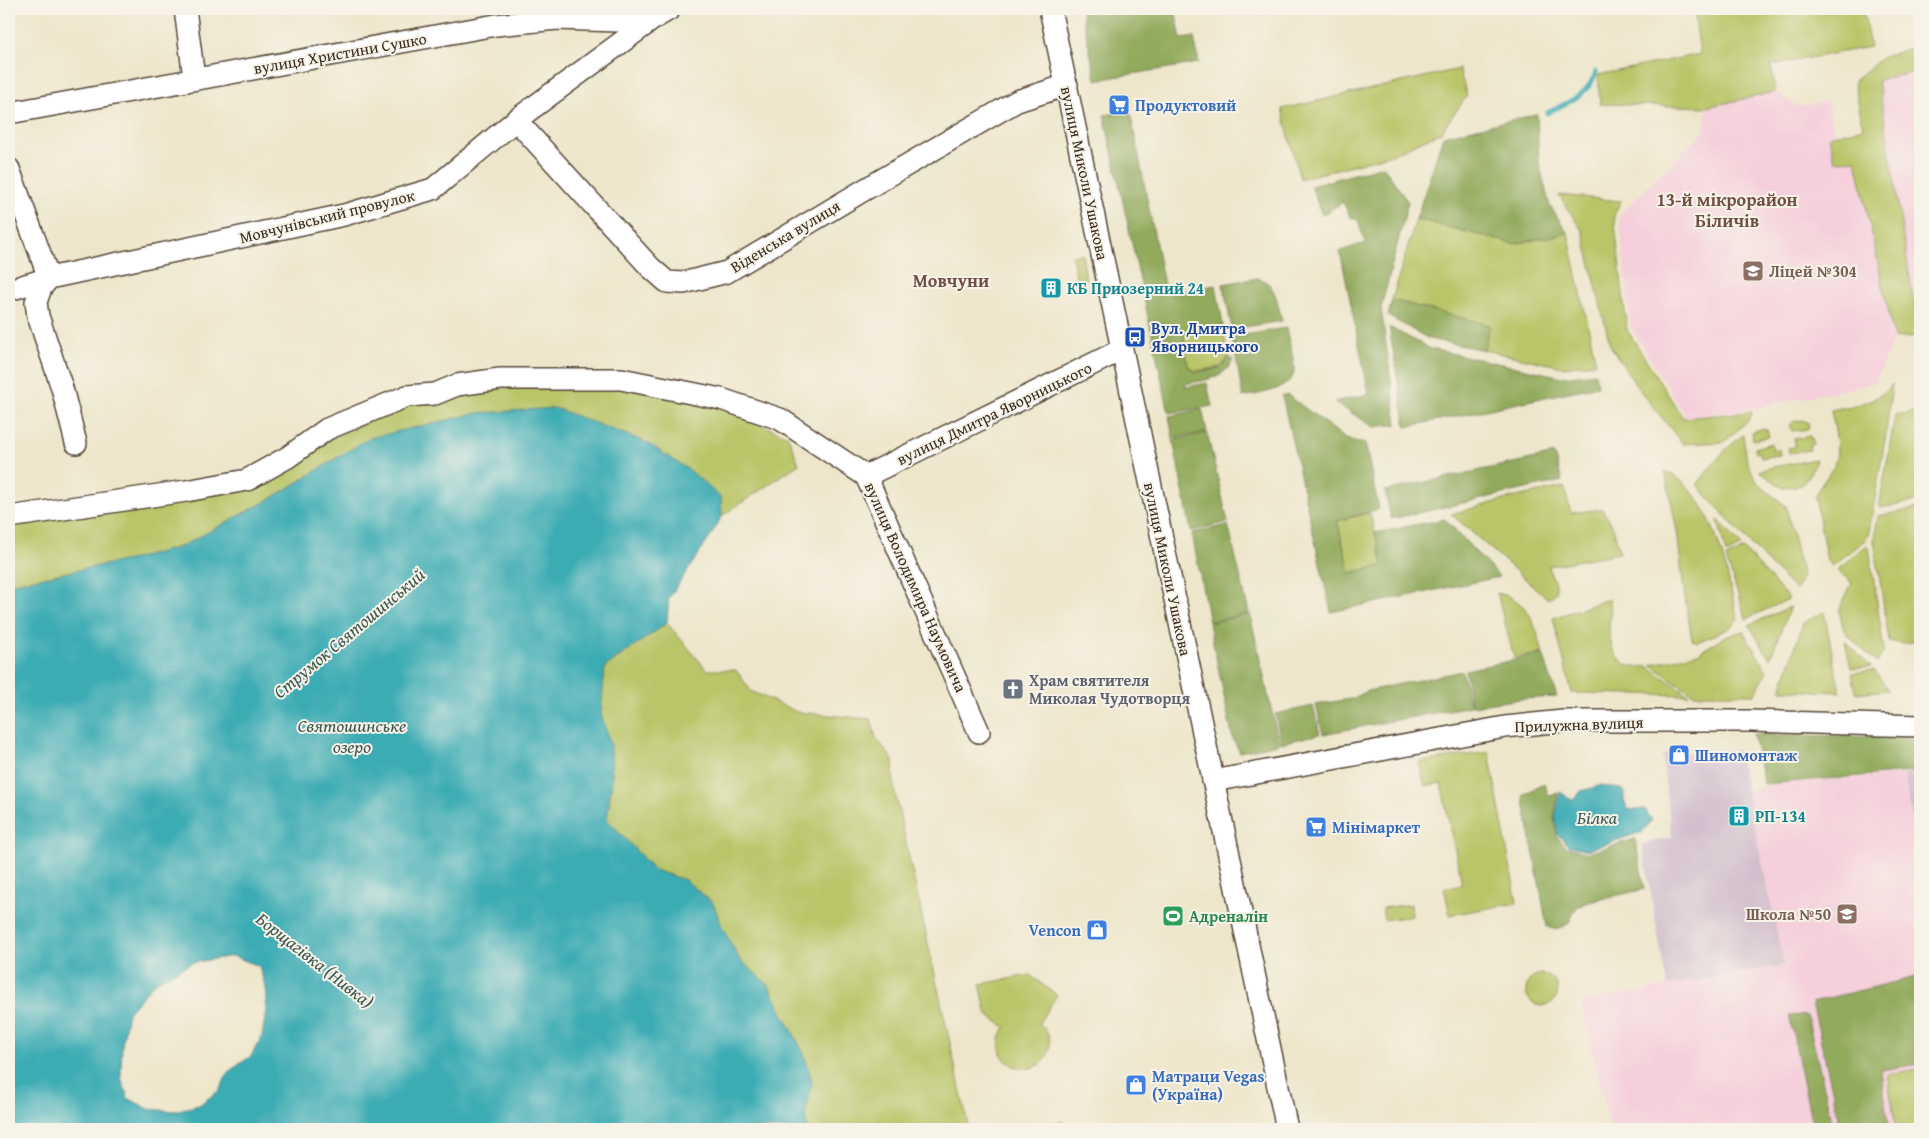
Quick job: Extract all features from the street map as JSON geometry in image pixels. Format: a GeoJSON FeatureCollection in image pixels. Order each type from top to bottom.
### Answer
{"type":"FeatureCollection","features":[{"type":"Feature","properties":{"kind":"street"},"geometry":{"type":"LineString","coordinates":[[185,9],[194,78]]}},
{"type":"Feature","properties":{"kind":"street","name":"вулиця Миколи Ушакова"},"geometry":{"type":"LineString","coordinates":[[1050,9],[1287,1129]]}},
{"type":"Feature","properties":{"kind":"street","name":"вулиця Христини Сушко"},"geometry":{"type":"LineString","coordinates":[[9,113],[194,78],[496,25],[558,19],[618,21],[662,14]]}},
{"type":"Feature","properties":{"kind":"street","name":"Мовчунівський провулок"},"geometry":{"type":"LineString","coordinates":[[9,290],[49,278],[344,215],[433,189],[516,120],[662,14]]}},
{"type":"Feature","properties":{"kind":"street","name":"Віденська вулиця"},"geometry":{"type":"LineString","coordinates":[[516,120],[650,268],[668,282],[683,283],[727,272],[1018,101],[1067,85]]}},
{"type":"Feature","properties":{"kind":"street"},"geometry":{"type":"LineString","coordinates":[[9,169],[49,278],[41,288],[36,302],[38,316],[62,388],[76,443]]}},
{"type":"Feature","properties":{"kind":"street","name":"вулиця Дмитра Яворницького"},"geometry":{"type":"LineString","coordinates":[[866,476],[1121,350]]}},
{"type":"Feature","properties":{"kind":"street","name":"вулиця Володимира Наумовича"},"geometry":{"type":"LineString","coordinates":[[9,517],[176,493],[246,480],[288,457],[327,429],[407,396],[434,394],[457,385],[500,379],[620,379],[721,399],[780,420],[866,476],[979,732]]}},
{"type":"Feature","properties":{"kind":"street","name":"Прилужна вулиця"},"geometry":{"type":"LineString","coordinates":[[1213,781],[1505,727],[1556,722],[1750,721],[1920,726]]}},
{"type":"Feature","properties":{"kind":"shaded area"},"geometry":{"type":"Polygon","coordinates":[[[1920,71],[1920,322],[1917,322],[1878,79],[1920,71]]]}},
{"type":"Feature","properties":{"kind":"shaded area","name":"Ліцей №304"},"geometry":{"type":"Polygon","coordinates":[[[1775,92],[1800,107],[1827,101],[1835,135],[1830,136],[1856,159],[1894,338],[1875,383],[1744,410],[1686,417],[1631,328],[1619,215],[1704,131],[1707,107],[1775,92]]]}},
{"type":"Feature","properties":{"kind":"shaded area"},"geometry":{"type":"Polygon","coordinates":[[[1738,750],[1784,965],[1667,986],[1642,844],[1672,837],[1662,754],[1738,750]]]}},
{"type":"Feature","properties":{"kind":"shaded area"},"geometry":{"type":"Polygon","coordinates":[[[1920,773],[1920,862],[1904,774],[1920,773]]]}},
{"type":"Feature","properties":{"kind":"shaded area","name":"Школа №50"},"geometry":{"type":"Polygon","coordinates":[[[1904,774],[1920,862],[1920,1129],[1610,1129],[1581,1002],[1784,965],[1747,791],[1775,784],[1904,774]]]}},
{"type":"Feature","properties":{"kind":"green space"},"geometry":{"type":"Polygon","coordinates":[[[1081,9],[1175,9],[1181,39],[1194,37],[1199,63],[1096,80],[1081,9]]]}},
{"type":"Feature","properties":{"kind":"green space"},"geometry":{"type":"Polygon","coordinates":[[[1694,9],[1863,9],[1870,47],[1771,65],[1775,92],[1707,107],[1600,104],[1598,75],[1700,54],[1694,9]]]}},
{"type":"Feature","properties":{"kind":"green space"},"geometry":{"type":"Polygon","coordinates":[[[1920,45],[1920,71],[1878,80],[1917,322],[1920,322],[1920,336],[1894,338],[1856,160],[1835,161],[1829,136],[1863,128],[1854,81],[1883,57],[1920,45]]]}},
{"type":"Feature","properties":{"kind":"green space"},"geometry":{"type":"Polygon","coordinates":[[[1459,69],[1467,96],[1441,132],[1393,154],[1300,179],[1282,109],[1459,69]]]}},
{"type":"Feature","properties":{"kind":"green space"},"geometry":{"type":"Polygon","coordinates":[[[1130,111],[1166,295],[1216,285],[1224,331],[1212,326],[1202,326],[1192,330],[1183,338],[1188,367],[1196,372],[1221,368],[1229,358],[1233,360],[1229,367],[1219,375],[1206,380],[1185,384],[1186,387],[1207,383],[1212,406],[1169,413],[1104,115],[1130,111]]]}},
{"type":"Feature","properties":{"kind":"green space"},"geometry":{"type":"Polygon","coordinates":[[[1537,114],[1539,163],[1550,206],[1568,233],[1514,244],[1416,219],[1443,136],[1537,114]]]}},
{"type":"Feature","properties":{"kind":"green space"},"geometry":{"type":"Polygon","coordinates":[[[1383,166],[1408,202],[1381,308],[1397,424],[1374,427],[1334,402],[1369,394],[1340,251],[1365,243],[1358,220],[1350,217],[1343,202],[1322,215],[1311,186],[1383,166]]]}},
{"type":"Feature","properties":{"kind":"green space"},"geometry":{"type":"Polygon","coordinates":[[[1559,195],[1621,201],[1614,215],[1627,330],[1683,418],[1752,412],[1750,419],[1724,442],[1683,444],[1637,387],[1610,345],[1583,232],[1559,195]]]}},
{"type":"Feature","properties":{"kind":"green space"},"geometry":{"type":"Polygon","coordinates":[[[1416,219],[1514,244],[1568,233],[1596,363],[1563,367],[1484,350],[1489,325],[1392,300],[1416,219]]]}},
{"type":"Feature","properties":{"kind":"green space"},"geometry":{"type":"Polygon","coordinates":[[[1082,254],[1086,280],[1077,282],[1072,256],[1082,254]]]}},
{"type":"Feature","properties":{"kind":"green space"},"geometry":{"type":"Polygon","coordinates":[[[1257,278],[1264,280],[1272,289],[1282,321],[1232,329],[1223,284],[1257,278]]]}},
{"type":"Feature","properties":{"kind":"green space"},"geometry":{"type":"Polygon","coordinates":[[[1392,300],[1490,325],[1484,350],[1429,339],[1388,316],[1392,300]]]}},
{"type":"Feature","properties":{"kind":"green space"},"geometry":{"type":"Polygon","coordinates":[[[1212,326],[1223,332],[1229,357],[1220,367],[1196,371],[1188,366],[1184,338],[1193,329],[1212,326]]]}},
{"type":"Feature","properties":{"kind":"green space"},"geometry":{"type":"Polygon","coordinates":[[[1389,327],[1431,349],[1563,377],[1595,373],[1598,386],[1406,427],[1389,327]]]}},
{"type":"Feature","properties":{"kind":"green space"},"geometry":{"type":"Polygon","coordinates":[[[1286,328],[1293,361],[1294,372],[1292,378],[1281,387],[1265,393],[1243,397],[1232,337],[1286,328]]]}},
{"type":"Feature","properties":{"kind":"green space"},"geometry":{"type":"Polygon","coordinates":[[[1892,384],[1886,434],[1869,532],[1866,540],[1832,566],[1827,561],[1815,497],[1835,462],[1837,447],[1831,410],[1872,400],[1892,384]]]}},
{"type":"Feature","properties":{"kind":"green space"},"geometry":{"type":"Polygon","coordinates":[[[617,385],[717,406],[788,436],[799,464],[722,516],[721,498],[272,498],[180,547],[138,558],[9,584],[9,522],[187,497],[313,446],[401,407],[463,393],[505,388],[617,385]]]}},
{"type":"Feature","properties":{"kind":"green space"},"geometry":{"type":"Polygon","coordinates":[[[1288,395],[1346,439],[1365,443],[1379,509],[1337,521],[1350,573],[1383,565],[1375,533],[1445,519],[1499,577],[1331,612],[1282,396],[1288,395]]]}},
{"type":"Feature","properties":{"kind":"green space"},"geometry":{"type":"Polygon","coordinates":[[[1202,409],[1207,432],[1173,438],[1169,416],[1202,409]]]}},
{"type":"Feature","properties":{"kind":"green space"},"geometry":{"type":"Polygon","coordinates":[[[1920,411],[1920,501],[1879,508],[1895,415],[1920,411]]]}},
{"type":"Feature","properties":{"kind":"green space"},"geometry":{"type":"Polygon","coordinates":[[[1802,420],[1808,422],[1809,429],[1792,431],[1790,425],[1793,422],[1802,420]]]}},
{"type":"Feature","properties":{"kind":"green space"},"geometry":{"type":"Polygon","coordinates":[[[1763,428],[1767,430],[1769,437],[1753,440],[1752,432],[1763,428]]]}},
{"type":"Feature","properties":{"kind":"green space"},"geometry":{"type":"Polygon","coordinates":[[[1207,433],[1228,522],[1191,531],[1173,440],[1207,433]]]}},
{"type":"Feature","properties":{"kind":"green space"},"geometry":{"type":"Polygon","coordinates":[[[1743,435],[1747,462],[1758,484],[1786,506],[1803,576],[1796,590],[1767,562],[1697,485],[1724,452],[1743,435]]]}},
{"type":"Feature","properties":{"kind":"green space"},"geometry":{"type":"Polygon","coordinates":[[[1810,436],[1813,444],[1809,446],[1810,450],[1789,453],[1788,448],[1794,447],[1794,439],[1810,436]]]}},
{"type":"Feature","properties":{"kind":"green space"},"geometry":{"type":"Polygon","coordinates":[[[1771,443],[1773,450],[1779,449],[1780,455],[1761,458],[1760,452],[1756,453],[1755,448],[1771,443]]]}},
{"type":"Feature","properties":{"kind":"green space"},"geometry":{"type":"Polygon","coordinates":[[[1554,454],[1562,481],[1391,519],[1385,491],[1554,454]]]}},
{"type":"Feature","properties":{"kind":"green space"},"geometry":{"type":"Polygon","coordinates":[[[1816,459],[1814,467],[1802,485],[1783,488],[1759,471],[1768,468],[1816,459]]]}},
{"type":"Feature","properties":{"kind":"green space"},"geometry":{"type":"Polygon","coordinates":[[[1665,471],[1685,484],[1697,498],[1706,513],[1720,548],[1738,620],[1728,629],[1697,642],[1692,639],[1677,531],[1665,471]]]}},
{"type":"Feature","properties":{"kind":"green space"},"geometry":{"type":"Polygon","coordinates":[[[1564,487],[1571,513],[1602,509],[1613,527],[1620,553],[1548,566],[1556,586],[1556,593],[1548,599],[1451,514],[1511,498],[1564,487]]]}},
{"type":"Feature","properties":{"kind":"green space"},"geometry":{"type":"Polygon","coordinates":[[[1920,508],[1920,594],[1913,599],[1920,640],[1904,644],[1889,641],[1874,541],[1878,516],[1920,508]]]}},
{"type":"Feature","properties":{"kind":"green space"},"geometry":{"type":"Polygon","coordinates":[[[1370,513],[1383,565],[1350,573],[1337,521],[1370,513]]]}},
{"type":"Feature","properties":{"kind":"green space"},"geometry":{"type":"Polygon","coordinates":[[[1718,520],[1742,546],[1726,554],[1718,520]]]}},
{"type":"Feature","properties":{"kind":"green space"},"geometry":{"type":"Polygon","coordinates":[[[1228,525],[1249,613],[1209,622],[1192,533],[1228,525]]]}},
{"type":"Feature","properties":{"kind":"green space"},"geometry":{"type":"Polygon","coordinates":[[[1867,545],[1869,547],[1884,651],[1877,663],[1844,632],[1839,610],[1852,583],[1837,570],[1867,545]]]}},
{"type":"Feature","properties":{"kind":"green space"},"geometry":{"type":"Polygon","coordinates":[[[1744,549],[1789,599],[1746,619],[1726,558],[1744,549]]]}},
{"type":"Feature","properties":{"kind":"green space"},"geometry":{"type":"Polygon","coordinates":[[[1497,593],[1517,602],[1524,608],[1537,632],[1543,653],[1514,658],[1497,593]]]}},
{"type":"Feature","properties":{"kind":"green space"},"geometry":{"type":"Polygon","coordinates":[[[1609,599],[1611,609],[1609,626],[1611,644],[1618,658],[1630,666],[1647,666],[1689,695],[1572,693],[1553,618],[1609,599]]]}},
{"type":"Feature","properties":{"kind":"green space"},"geometry":{"type":"Polygon","coordinates":[[[1790,607],[1770,659],[1749,625],[1790,607]]]}},
{"type":"Feature","properties":{"kind":"green space"},"geometry":{"type":"Polygon","coordinates":[[[1824,612],[1840,692],[1781,690],[1803,623],[1824,612]]]}},
{"type":"Feature","properties":{"kind":"green space"},"geometry":{"type":"Polygon","coordinates":[[[1250,614],[1279,744],[1240,752],[1233,740],[1209,623],[1250,614]]]}},
{"type":"Feature","properties":{"kind":"green space"},"geometry":{"type":"Polygon","coordinates":[[[667,623],[707,670],[736,670],[751,691],[797,712],[871,719],[876,738],[893,760],[894,789],[969,1129],[807,1129],[806,1112],[812,1082],[804,1054],[768,984],[740,960],[723,929],[713,903],[685,880],[654,870],[607,819],[612,780],[611,746],[600,714],[605,667],[667,623]]]}},
{"type":"Feature","properties":{"kind":"green space"},"geometry":{"type":"Polygon","coordinates":[[[1743,631],[1767,671],[1755,694],[1693,694],[1651,665],[1698,653],[1723,638],[1743,631]]]}},
{"type":"Feature","properties":{"kind":"green space"},"geometry":{"type":"Polygon","coordinates":[[[1845,641],[1871,667],[1851,668],[1845,641]]]}},
{"type":"Feature","properties":{"kind":"green space"},"geometry":{"type":"Polygon","coordinates":[[[1543,654],[1557,697],[1521,699],[1472,706],[1465,670],[1543,654]]]}},
{"type":"Feature","properties":{"kind":"green space"},"geometry":{"type":"Polygon","coordinates":[[[1874,670],[1888,690],[1856,693],[1852,673],[1874,670]]]}},
{"type":"Feature","properties":{"kind":"green space"},"geometry":{"type":"Polygon","coordinates":[[[1462,671],[1471,706],[1323,734],[1316,705],[1354,698],[1367,691],[1462,671]]]}},
{"type":"Feature","properties":{"kind":"green space"},"geometry":{"type":"Polygon","coordinates":[[[1313,706],[1320,734],[1281,743],[1275,714],[1313,706]]]}},
{"type":"Feature","properties":{"kind":"green space"},"geometry":{"type":"Polygon","coordinates":[[[1753,734],[1920,738],[1920,771],[1764,784],[1753,734]]]}},
{"type":"Feature","properties":{"kind":"green space"},"geometry":{"type":"Polygon","coordinates":[[[1489,752],[1517,903],[1450,915],[1444,888],[1462,884],[1441,783],[1425,786],[1419,762],[1489,752]]]}},
{"type":"Feature","properties":{"kind":"green space"},"geometry":{"type":"Polygon","coordinates":[[[1545,783],[1548,795],[1558,793],[1554,818],[1557,837],[1566,847],[1588,853],[1635,839],[1645,889],[1589,902],[1577,907],[1568,924],[1557,930],[1547,927],[1523,795],[1545,783]]]}},
{"type":"Feature","properties":{"kind":"green space"},"geometry":{"type":"Polygon","coordinates":[[[1411,904],[1412,916],[1384,920],[1382,908],[1411,904]]]}},
{"type":"Feature","properties":{"kind":"green space"},"geometry":{"type":"Polygon","coordinates":[[[1542,974],[1548,975],[1553,979],[1557,984],[1557,996],[1553,1001],[1548,1005],[1542,1006],[1536,1005],[1531,1001],[1527,996],[1526,990],[1527,984],[1531,979],[1536,975],[1542,974]]]}},
{"type":"Feature","properties":{"kind":"green space"},"geometry":{"type":"Polygon","coordinates":[[[1030,975],[1057,995],[1039,1023],[1049,1037],[1050,1047],[1045,1059],[1037,1066],[1027,1069],[1016,1067],[1007,1062],[1001,1053],[1000,1041],[1005,1027],[987,1015],[980,984],[1030,975]]]}},
{"type":"Feature","properties":{"kind":"green space"},"geometry":{"type":"Polygon","coordinates":[[[1920,976],[1920,1064],[1881,1070],[1889,1129],[1841,1129],[1812,1002],[1920,976]]]}},
{"type":"Feature","properties":{"kind":"green space"},"geometry":{"type":"Polygon","coordinates":[[[1789,1015],[1807,1016],[1834,1129],[1813,1129],[1789,1015]]]}},
{"type":"Feature","properties":{"kind":"green space"},"geometry":{"type":"Polygon","coordinates":[[[1920,1069],[1920,1129],[1896,1129],[1887,1074],[1920,1069]]]}},
{"type":"Feature","properties":{"kind":"green space"},"geometry":{"type":"Polygon","coordinates":[[[1063,1121],[1064,1129],[1022,1129],[1063,1121]]]}},
{"type":"Feature","properties":{"kind":"water","name":"Святошинське озеро"},"geometry":{"type":"Polygon","coordinates":[[[555,408],[646,442],[692,472],[721,498],[722,516],[711,536],[669,598],[667,623],[605,667],[601,714],[611,746],[612,780],[607,819],[654,870],[685,880],[713,903],[723,929],[740,960],[768,984],[804,1054],[812,1082],[806,1112],[807,1129],[9,1129],[9,584],[138,558],[180,547],[272,498],[369,438],[477,413],[555,408]],[[233,956],[191,963],[154,983],[128,1013],[122,1046],[121,1077],[128,1098],[149,1109],[174,1111],[199,1105],[220,1090],[228,1072],[251,1056],[262,1036],[266,1012],[266,989],[259,966],[233,956]]]}},
{"type":"Feature","properties":{"kind":"water","name":"Білка"},"geometry":{"type":"Polygon","coordinates":[[[1602,785],[1624,790],[1624,800],[1628,809],[1645,809],[1652,820],[1642,832],[1588,850],[1569,846],[1558,835],[1555,818],[1560,792],[1573,800],[1581,791],[1602,785]]]}},
{"type":"Feature","properties":{"kind":"waterway"},"geometry":{"type":"LineString","coordinates":[[1547,113],[1570,102],[1583,93],[1596,72]]}},
{"type":"Feature","properties":{"kind":"place","name":"Продуктовий"},"geometry":{"type":"Point","coordinates":[1119,105]}},
{"type":"Feature","properties":{"kind":"place","name":"Ліцей №304"},"geometry":{"type":"Point","coordinates":[1753,271]}},
{"type":"Feature","properties":{"kind":"place","name":"КБ Приозерний 24"},"geometry":{"type":"Point","coordinates":[1051,288]}},
{"type":"Feature","properties":{"kind":"place","name":"Вул. Дмитра Яворницького"},"geometry":{"type":"Point","coordinates":[1135,337]}},
{"type":"Feature","properties":{"kind":"place","name":"Храм святителя Миколая Чудотворця"},"geometry":{"type":"Point","coordinates":[1013,689]}},
{"type":"Feature","properties":{"kind":"place","name":"Шиномонтаж"},"geometry":{"type":"Point","coordinates":[1679,755]}},
{"type":"Feature","properties":{"kind":"place","name":"РП-134"},"geometry":{"type":"Point","coordinates":[1739,816]}},
{"type":"Feature","properties":{"kind":"place","name":"Мінімаркет"},"geometry":{"type":"Point","coordinates":[1316,827]}},
{"type":"Feature","properties":{"kind":"place","name":"Школа №50"},"geometry":{"type":"Point","coordinates":[1847,914]}},
{"type":"Feature","properties":{"kind":"place","name":"Адреналін"},"geometry":{"type":"Point","coordinates":[1173,916]}},
{"type":"Feature","properties":{"kind":"place","name":"Vencon"},"geometry":{"type":"Point","coordinates":[1097,930]}},
{"type":"Feature","properties":{"kind":"place","name":"Матраци Vegas (Україна)"},"geometry":{"type":"Point","coordinates":[1136,1085]}},
{"type":"Feature","properties":{"kind":"district","name":"13-й мікрорайон Біличів"},"geometry":{"type":"Point","coordinates":[1727,209]}},
{"type":"Feature","properties":{"kind":"district","name":"Мовчуни"},"geometry":{"type":"Point","coordinates":[951,280]}},
{"type":"Feature","properties":{"kind":"water label","name":"Струмок Святошинський"},"geometry":{"type":"Point","coordinates":[349,633]}},
{"type":"Feature","properties":{"kind":"water label","name":"Борщагівка (Нивка)"},"geometry":{"type":"Point","coordinates":[315,960]}}]}
